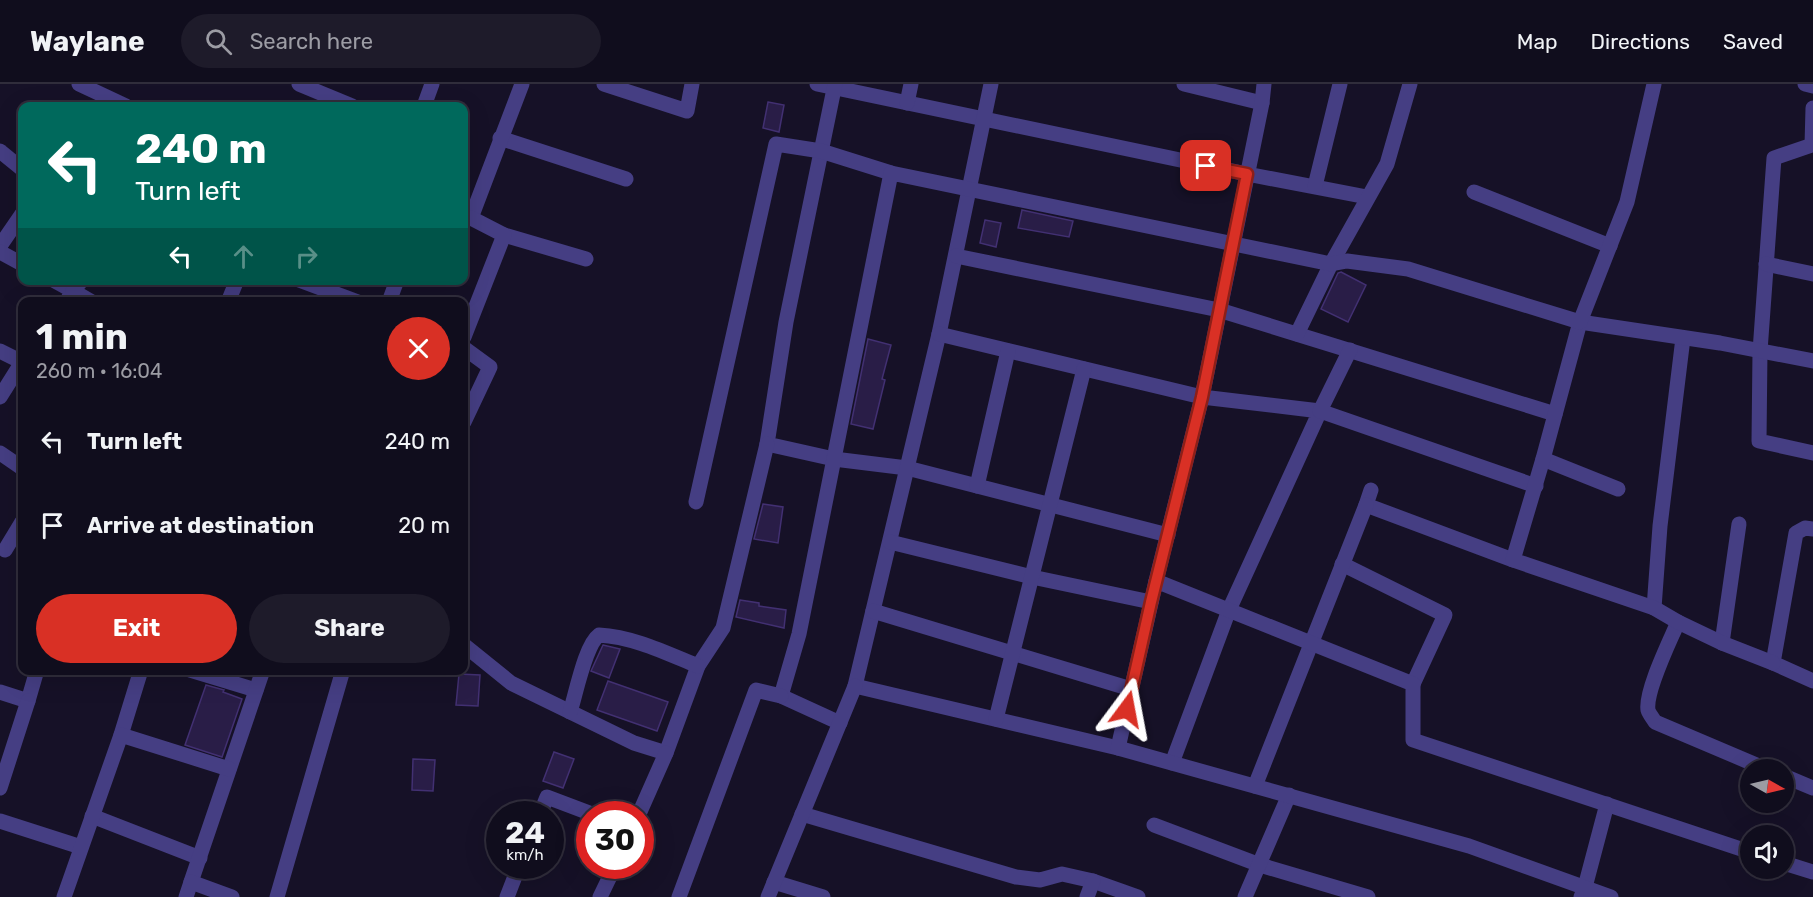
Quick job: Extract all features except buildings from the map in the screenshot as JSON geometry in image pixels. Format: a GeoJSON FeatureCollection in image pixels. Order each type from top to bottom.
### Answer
{"type":"FeatureCollection","features":[{"type":"Feature","properties":{"kind":"street"},"geometry":{"type":"LineString","coordinates":[[79,84],[117,102]]}},
{"type":"Feature","properties":{"kind":"street"},"geometry":{"type":"LineString","coordinates":[[298,84],[342,102]]}},
{"type":"Feature","properties":{"kind":"street"},"geometry":{"type":"LineString","coordinates":[[425,102],[432,84]]}},
{"type":"Feature","properties":{"kind":"street"},"geometry":{"type":"LineString","coordinates":[[468,215],[522,84]]}},
{"type":"Feature","properties":{"kind":"street"},"geometry":{"type":"LineString","coordinates":[[604,84],[687,111],[692,84]]}},
{"type":"Feature","properties":{"kind":"street"},"geometry":{"type":"LineString","coordinates":[[817,84],[1367,197]]}},
{"type":"Feature","properties":{"kind":"street"},"geometry":{"type":"LineString","coordinates":[[906,103],[911,84]]}},
{"type":"Feature","properties":{"kind":"street"},"geometry":{"type":"LineString","coordinates":[[768,897],[855,686],[939,334],[991,84]]}},
{"type":"Feature","properties":{"kind":"street"},"geometry":{"type":"LineString","coordinates":[[1118,748],[1156,581],[1202,397],[1264,84]]}},
{"type":"Feature","properties":{"kind":"street"},"geometry":{"type":"LineString","coordinates":[[1315,186],[1340,84]]}},
{"type":"Feature","properties":{"kind":"street"},"geometry":{"type":"LineString","coordinates":[[1297,334],[1330,264],[1387,164],[1410,84]]}},
{"type":"Feature","properties":{"kind":"street"},"geometry":{"type":"LineString","coordinates":[[1513,560],[1536,486],[1580,322],[1626,202],[1654,84]]}},
{"type":"Feature","properties":{"kind":"street"},"geometry":{"type":"LineString","coordinates":[[1805,84],[1813,86]]}},
{"type":"Feature","properties":{"kind":"street"},"geometry":{"type":"LineString","coordinates":[[1190,85],[1262,103]]}},
{"type":"Feature","properties":{"kind":"street"},"geometry":{"type":"LineString","coordinates":[[645,801],[666,753],[698,666],[723,628],[767,444],[786,322],[834,86]]}},
{"type":"Feature","properties":{"kind":"street"},"geometry":{"type":"LineString","coordinates":[[1813,108],[1812,149],[1774,158],[1760,351],[1759,441],[1813,453]]}},
{"type":"Feature","properties":{"kind":"street"},"geometry":{"type":"LineString","coordinates":[[500,138],[626,179]]}},
{"type":"Feature","properties":{"kind":"street"},"geometry":{"type":"LineString","coordinates":[[696,502],[776,144],[821,152],[891,172],[1233,245],[1330,264],[1347,261],[1408,269],[1580,322],[1813,361]]}},
{"type":"Feature","properties":{"kind":"street"},"geometry":{"type":"LineString","coordinates":[[0,151],[18,166]]}},
{"type":"Feature","properties":{"kind":"street"},"geometry":{"type":"LineString","coordinates":[[781,696],[799,634],[891,172]]}},
{"type":"Feature","properties":{"kind":"street"},"geometry":{"type":"LineString","coordinates":[[1474,192],[1610,246]]}},
{"type":"Feature","properties":{"kind":"street"},"geometry":{"type":"LineString","coordinates":[[468,217],[504,235],[586,259]]}},
{"type":"Feature","properties":{"kind":"street"},"geometry":{"type":"LineString","coordinates":[[0,246],[18,220]]}},
{"type":"Feature","properties":{"kind":"street"},"geometry":{"type":"LineString","coordinates":[[468,327],[504,235]]}},
{"type":"Feature","properties":{"kind":"street"},"geometry":{"type":"LineString","coordinates":[[0,252],[18,262]]}},
{"type":"Feature","properties":{"kind":"street"},"geometry":{"type":"LineString","coordinates":[[956,256],[1220,310],[1555,414]]}},
{"type":"Feature","properties":{"kind":"street"},"geometry":{"type":"LineString","coordinates":[[1766,264],[1813,274]]}},
{"type":"Feature","properties":{"kind":"street"},"geometry":{"type":"LineString","coordinates":[[308,285],[329,297]]}},
{"type":"Feature","properties":{"kind":"street"},"geometry":{"type":"LineString","coordinates":[[939,334],[1202,397],[1320,411],[1536,486]]}},
{"type":"Feature","properties":{"kind":"street"},"geometry":{"type":"LineString","coordinates":[[1654,608],[1660,526],[1683,338]]}},
{"type":"Feature","properties":{"kind":"street"},"geometry":{"type":"LineString","coordinates":[[1172,763],[1229,610],[1350,350]]}},
{"type":"Feature","properties":{"kind":"street"},"geometry":{"type":"LineString","coordinates":[[0,351],[18,360]]}},
{"type":"Feature","properties":{"kind":"street"},"geometry":{"type":"LineString","coordinates":[[468,351],[490,368],[468,414]]}},
{"type":"Feature","properties":{"kind":"street"},"geometry":{"type":"LineString","coordinates":[[977,486],[1008,351]]}},
{"type":"Feature","properties":{"kind":"street"},"geometry":{"type":"LineString","coordinates":[[0,397],[18,368]]}},
{"type":"Feature","properties":{"kind":"street"},"geometry":{"type":"LineString","coordinates":[[996,719],[1084,369]]}},
{"type":"Feature","properties":{"kind":"street"},"geometry":{"type":"LineString","coordinates":[[767,444],[834,459],[907,468],[1168,535]]}},
{"type":"Feature","properties":{"kind":"street"},"geometry":{"type":"LineString","coordinates":[[0,453],[18,465]]}},
{"type":"Feature","properties":{"kind":"street"},"geometry":{"type":"LineString","coordinates":[[1543,459],[1618,489]]}},
{"type":"Feature","properties":{"kind":"street"},"geometry":{"type":"LineString","coordinates":[[1255,786],[1369,497],[1513,560],[1654,608],[1722,643],[1813,681]]}},
{"type":"Feature","properties":{"kind":"street"},"geometry":{"type":"LineString","coordinates":[[1722,643],[1739,524]]}},
{"type":"Feature","properties":{"kind":"street"},"geometry":{"type":"LineString","coordinates":[[4,550],[18,528]]}},
{"type":"Feature","properties":{"kind":"street"},"geometry":{"type":"LineString","coordinates":[[1773,663],[1796,533],[1805,528],[1813,529]]}},
{"type":"Feature","properties":{"kind":"street"},"geometry":{"type":"LineString","coordinates":[[890,542],[1032,577],[1151,602]]}},
{"type":"Feature","properties":{"kind":"street"},"geometry":{"type":"LineString","coordinates":[[1342,564],[1445,615],[1413,684],[1413,740],[1740,849]]}},
{"type":"Feature","properties":{"kind":"street"},"geometry":{"type":"LineString","coordinates":[[1156,581],[1413,684]]}},
{"type":"Feature","properties":{"kind":"street"},"geometry":{"type":"LineString","coordinates":[[873,611],[1131,689]]}},
{"type":"Feature","properties":{"kind":"street"},"geometry":{"type":"LineString","coordinates":[[1678,622],[1654,681],[1648,712],[1655,722],[1742,759]]}},
{"type":"Feature","properties":{"kind":"street"},"geometry":{"type":"LineString","coordinates":[[570,712],[588,651],[599,635],[617,636],[698,666]]}},
{"type":"Feature","properties":{"kind":"street"},"geometry":{"type":"LineString","coordinates":[[468,648],[511,683],[634,743],[666,753]]}},
{"type":"Feature","properties":{"kind":"street"},"geometry":{"type":"LineString","coordinates":[[0,788],[36,675]]}},
{"type":"Feature","properties":{"kind":"street"},"geometry":{"type":"LineString","coordinates":[[64,897],[121,735],[139,675]]}},
{"type":"Feature","properties":{"kind":"street"},"geometry":{"type":"LineString","coordinates":[[206,675],[256,690]]}},
{"type":"Feature","properties":{"kind":"street"},"geometry":{"type":"LineString","coordinates":[[186,897],[261,675]]}},
{"type":"Feature","properties":{"kind":"street"},"geometry":{"type":"LineString","coordinates":[[277,897],[342,675]]}},
{"type":"Feature","properties":{"kind":"street"},"geometry":{"type":"LineString","coordinates":[[855,686],[1118,748],[1288,795],[1469,846],[1583,892],[1611,897]]}},
{"type":"Feature","properties":{"kind":"street"},"geometry":{"type":"LineString","coordinates":[[679,897],[756,690],[781,696],[840,723]]}},
{"type":"Feature","properties":{"kind":"street"},"geometry":{"type":"LineString","coordinates":[[0,692],[28,701]]}},
{"type":"Feature","properties":{"kind":"street"},"geometry":{"type":"LineString","coordinates":[[121,735],[229,769]]}},
{"type":"Feature","properties":{"kind":"street"},"geometry":{"type":"LineString","coordinates":[[1794,780],[1813,788]]}},
{"type":"Feature","properties":{"kind":"street"},"geometry":{"type":"LineString","coordinates":[[1245,897],[1288,795]]}},
{"type":"Feature","properties":{"kind":"street"},"geometry":{"type":"LineString","coordinates":[[545,801],[547,796],[559,801]]}},
{"type":"Feature","properties":{"kind":"street"},"geometry":{"type":"LineString","coordinates":[[1583,892],[1607,804]]}},
{"type":"Feature","properties":{"kind":"street"},"geometry":{"type":"LineString","coordinates":[[802,814],[1016,878],[1040,880],[1062,874],[1093,881],[1137,897]]}},
{"type":"Feature","properties":{"kind":"street"},"geometry":{"type":"LineString","coordinates":[[92,816],[200,858]]}},
{"type":"Feature","properties":{"kind":"street"},"geometry":{"type":"LineString","coordinates":[[0,821],[81,847]]}},
{"type":"Feature","properties":{"kind":"street"},"geometry":{"type":"LineString","coordinates":[[1154,825],[1260,865],[1368,897]]}},
{"type":"Feature","properties":{"kind":"street"},"geometry":{"type":"LineString","coordinates":[[1794,865],[1813,872]]}},
{"type":"Feature","properties":{"kind":"street"},"geometry":{"type":"LineString","coordinates":[[507,897],[514,879]]}},
{"type":"Feature","properties":{"kind":"street"},"geometry":{"type":"LineString","coordinates":[[600,897],[609,879]]}},
{"type":"Feature","properties":{"kind":"street"},"geometry":{"type":"LineString","coordinates":[[1087,897],[1093,881]]}},
{"type":"Feature","properties":{"kind":"street"},"geometry":{"type":"LineString","coordinates":[[191,882],[232,897]]}},
{"type":"Feature","properties":{"kind":"street"},"geometry":{"type":"LineString","coordinates":[[774,882],[822,897]]}},
{"type":"Feature","properties":{"kind":"route"},"geometry":{"type":"LineString","coordinates":[[1127,709],[1202,397],[1247,174],[1206,166]]}}]}
